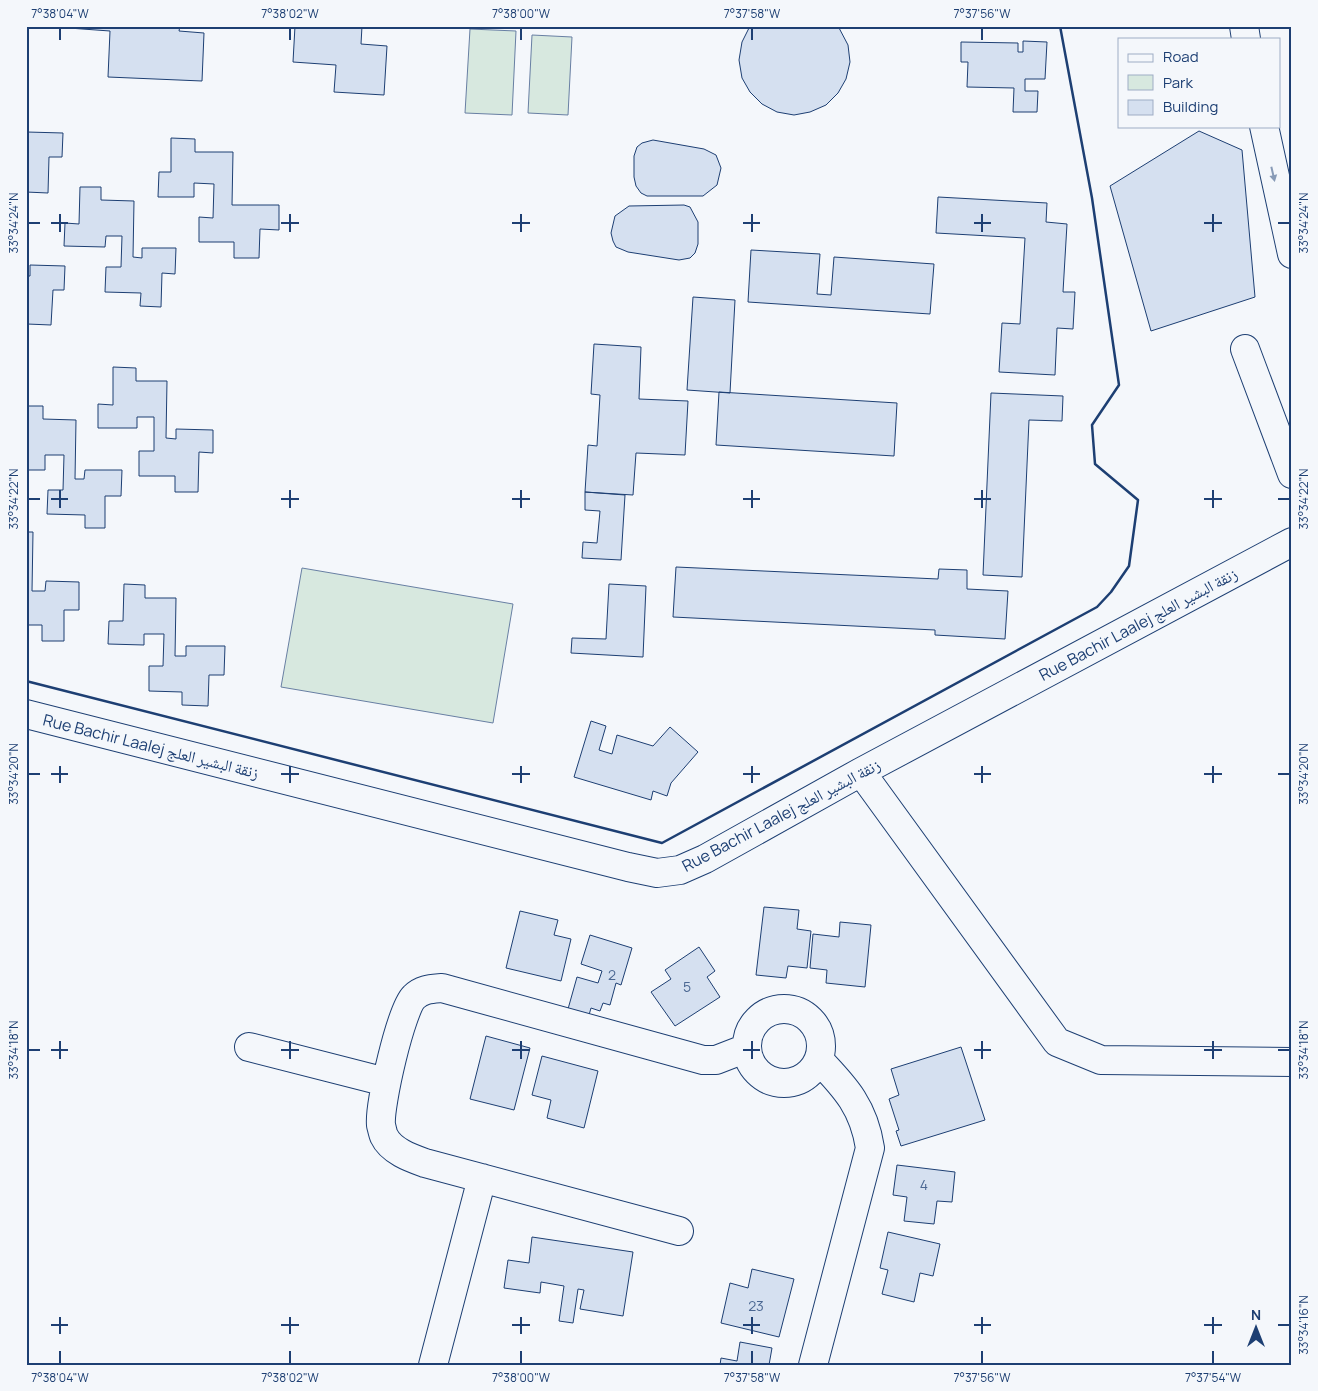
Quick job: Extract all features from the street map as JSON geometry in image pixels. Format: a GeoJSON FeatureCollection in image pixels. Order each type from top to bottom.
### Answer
{"type":"FeatureCollection","features":[{"type":"Feature","properties":{"kind":"street"},"geometry":{"type":"LineString","coordinates":[[1264,128],[1292,254]]}},
{"type":"Feature","properties":{"kind":"street"},"geometry":{"type":"LineString","coordinates":[[1245,349],[1292,474]]}},
{"type":"Feature","properties":{"kind":"street","name":"Rue Bachir Laalej زنقة البشير العلج"},"geometry":{"type":"LineString","coordinates":[[26,714],[628,867],[657,873],[680,870],[705,859],[861,772],[1292,542]]}},
{"type":"Feature","properties":{"kind":"street"},"geometry":{"type":"LineString","coordinates":[[861,772],[1057,1042],[1101,1060],[1292,1062]]}},
{"type":"Feature","properties":{"kind":"street"},"geometry":{"type":"LineString","coordinates":[[679,1231],[425,1163],[409,1157],[394,1148],[385,1138],[381,1125],[386,1082],[406,1011],[413,998],[426,989],[442,988],[703,1060],[716,1060],[746,1048]]}},
{"type":"Feature","properties":{"kind":"street"},"geometry":{"type":"LineString","coordinates":[[785,1009],[797,1011],[816,1025],[822,1049],[819,1060],[812,1071],[803,1079],[790,1084],[778,1084],[766,1079],[756,1071],[749,1060],[746,1048],[748,1036],[762,1016],[773,1010],[785,1009]]}},
{"type":"Feature","properties":{"kind":"street"},"geometry":{"type":"LineString","coordinates":[[249,1047],[386,1082]]}},
{"type":"Feature","properties":{"kind":"street"},"geometry":{"type":"LineString","coordinates":[[813,1365],[870,1148],[864,1118],[839,1081],[819,1060]]}},
{"type":"Feature","properties":{"kind":"street"},"geometry":{"type":"LineString","coordinates":[[433,1365],[482,1178]]}},
{"type":"Feature","properties":{"kind":"green space"},"geometry":{"type":"Polygon","coordinates":[[[470,29],[516,31],[512,115],[465,113],[470,29]]]}},
{"type":"Feature","properties":{"kind":"green space"},"geometry":{"type":"Polygon","coordinates":[[[532,35],[572,37],[568,115],[528,113],[532,35]]]}},
{"type":"Feature","properties":{"kind":"green space"},"geometry":{"type":"Polygon","coordinates":[[[302,568],[513,604],[493,723],[281,687],[302,568]]]}},
{"type":"Feature","properties":{"kind":"building"},"geometry":{"type":"Polygon","coordinates":[[[41,26],[180,26],[179,31],[204,33],[202,81],[108,77],[110,31],[41,26]]]}},
{"type":"Feature","properties":{"kind":"building"},"geometry":{"type":"Polygon","coordinates":[[[295,26],[362,26],[361,44],[387,46],[384,95],[334,92],[336,65],[293,62],[295,26]]]}},
{"type":"Feature","properties":{"kind":"building"},"geometry":{"type":"Polygon","coordinates":[[[750,26],[838,26],[848,45],[850,62],[846,79],[838,93],[826,105],[810,112],[794,115],[777,112],[762,104],[750,92],[742,78],[739,60],[742,42],[750,26]]]}},
{"type":"Feature","properties":{"kind":"building"},"geometry":{"type":"Polygon","coordinates":[[[1023,41],[1047,42],[1045,79],[1025,79],[1025,91],[1038,91],[1037,112],[1013,112],[1014,88],[967,87],[968,62],[961,62],[961,42],[1018,43],[1018,52],[1023,52],[1023,41]]]}},
{"type":"Feature","properties":{"kind":"building"},"geometry":{"type":"Polygon","coordinates":[[[1199,131],[1242,150],[1255,297],[1151,331],[1110,186],[1199,131]]]}},
{"type":"Feature","properties":{"kind":"building"},"geometry":{"type":"Polygon","coordinates":[[[27,132],[63,133],[62,157],[49,157],[48,193],[26,192],[27,132]]]}},
{"type":"Feature","properties":{"kind":"building"},"geometry":{"type":"Polygon","coordinates":[[[171,138],[195,139],[195,152],[233,152],[232,205],[279,205],[279,230],[260,229],[259,258],[234,258],[234,242],[199,242],[199,217],[213,218],[214,184],[194,183],[194,197],[158,197],[159,172],[171,172],[171,138]]]}},
{"type":"Feature","properties":{"kind":"building"},"geometry":{"type":"Polygon","coordinates":[[[653,140],[704,149],[716,155],[721,168],[717,185],[703,196],[647,196],[641,193],[636,186],[634,177],[634,156],[637,147],[642,143],[653,140]]]}},
{"type":"Feature","properties":{"kind":"building"},"geometry":{"type":"Polygon","coordinates":[[[80,187],[101,187],[101,200],[134,201],[133,257],[142,258],[142,248],[176,248],[175,274],[162,273],[161,307],[140,306],[141,293],[105,292],[106,267],[121,267],[122,236],[106,236],[105,247],[64,246],[65,223],[79,224],[80,187]]]}},
{"type":"Feature","properties":{"kind":"building"},"geometry":{"type":"Polygon","coordinates":[[[938,197],[1047,203],[1046,222],[1067,224],[1063,292],[1075,292],[1073,329],[1057,328],[1055,375],[999,372],[1002,323],[1020,324],[1025,238],[936,233],[938,197]]]}},
{"type":"Feature","properties":{"kind":"building"},"geometry":{"type":"Polygon","coordinates":[[[684,205],[690,207],[698,222],[698,244],[695,253],[690,258],[679,260],[628,252],[616,247],[611,233],[615,216],[629,206],[684,205]]]}},
{"type":"Feature","properties":{"kind":"building"},"geometry":{"type":"Polygon","coordinates":[[[751,250],[820,254],[817,294],[831,295],[834,257],[934,264],[930,314],[748,302],[751,250]]]}},
{"type":"Feature","properties":{"kind":"building"},"geometry":{"type":"Polygon","coordinates":[[[30,265],[65,266],[64,290],[53,290],[51,325],[27,324],[26,276],[30,276],[30,265]]]}},
{"type":"Feature","properties":{"kind":"building"},"geometry":{"type":"Polygon","coordinates":[[[693,297],[735,300],[730,393],[687,390],[693,297]]]}},
{"type":"Feature","properties":{"kind":"building"},"geometry":{"type":"Polygon","coordinates":[[[594,344],[641,347],[639,399],[688,401],[685,455],[636,453],[633,495],[585,492],[588,445],[597,446],[600,395],[591,394],[594,344]]]}},
{"type":"Feature","properties":{"kind":"building"},"geometry":{"type":"Polygon","coordinates":[[[113,367],[136,368],[136,381],[167,381],[166,438],[176,439],[176,429],[213,430],[213,453],[199,452],[198,492],[175,492],[175,476],[139,476],[139,451],[154,451],[154,417],[137,417],[137,428],[98,428],[98,404],[113,405],[113,367]]]}},
{"type":"Feature","properties":{"kind":"building"},"geometry":{"type":"Polygon","coordinates":[[[719,392],[897,403],[894,456],[716,445],[719,392]]]}},
{"type":"Feature","properties":{"kind":"building"},"geometry":{"type":"Polygon","coordinates":[[[991,393],[1063,396],[1062,421],[1029,420],[1022,577],[983,575],[991,393]]]}},
{"type":"Feature","properties":{"kind":"building"},"geometry":{"type":"Polygon","coordinates":[[[26,406],[43,406],[43,419],[76,420],[75,479],[84,479],[85,470],[122,470],[121,496],[105,496],[105,528],[85,528],[85,515],[47,514],[48,490],[63,490],[64,455],[45,455],[45,470],[26,470],[26,406]]]}},
{"type":"Feature","properties":{"kind":"building"},"geometry":{"type":"Polygon","coordinates":[[[585,492],[625,495],[621,560],[582,558],[583,542],[597,543],[600,511],[585,510],[585,492]]]}},
{"type":"Feature","properties":{"kind":"building"},"geometry":{"type":"Polygon","coordinates":[[[26,532],[33,532],[32,591],[45,591],[46,581],[79,582],[79,610],[64,610],[64,641],[42,641],[42,625],[26,625],[26,532]]]}},
{"type":"Feature","properties":{"kind":"building"},"geometry":{"type":"Polygon","coordinates":[[[676,567],[938,579],[939,569],[967,570],[967,589],[1008,591],[1005,639],[935,635],[935,630],[673,617],[676,567]]]}},
{"type":"Feature","properties":{"kind":"building"},"geometry":{"type":"Polygon","coordinates":[[[124,584],[145,585],[145,598],[176,598],[175,656],[186,656],[186,646],[225,646],[224,675],[209,675],[208,706],[182,705],[182,692],[149,691],[149,666],[163,666],[164,634],[144,634],[144,645],[108,644],[109,621],[123,621],[124,584]]]}},
{"type":"Feature","properties":{"kind":"building"},"geometry":{"type":"Polygon","coordinates":[[[609,584],[646,586],[643,657],[571,653],[572,638],[606,639],[609,584]]]}},
{"type":"Feature","properties":{"kind":"building"},"geometry":{"type":"Polygon","coordinates":[[[591,721],[606,726],[599,750],[612,754],[617,735],[653,746],[670,727],[698,752],[671,783],[667,796],[653,791],[651,800],[574,777],[591,721]]]}},
{"type":"Feature","properties":{"kind":"building"},"geometry":{"type":"Polygon","coordinates":[[[764,907],[799,910],[797,929],[811,931],[807,968],[788,966],[786,978],[756,975],[764,907]]]}},
{"type":"Feature","properties":{"kind":"building"},"geometry":{"type":"Polygon","coordinates":[[[520,911],[558,920],[554,935],[571,939],[561,981],[506,968],[520,911]]]}},
{"type":"Feature","properties":{"kind":"building"},"geometry":{"type":"Polygon","coordinates":[[[840,922],[871,925],[865,987],[826,983],[827,970],[810,968],[813,934],[839,937],[840,922]]]}},
{"type":"Feature","properties":{"kind":"building"},"geometry":{"type":"Polygon","coordinates":[[[590,935],[632,948],[621,985],[616,983],[610,1005],[603,1003],[600,1011],[591,1008],[589,1015],[568,1009],[577,977],[598,983],[602,971],[581,964],[590,935]]]}},
{"type":"Feature","properties":{"kind":"building"},"geometry":{"type":"Polygon","coordinates":[[[699,947],[715,971],[707,977],[720,997],[675,1026],[651,992],[671,979],[665,970],[699,947]]]}},
{"type":"Feature","properties":{"kind":"building"},"geometry":{"type":"Polygon","coordinates":[[[486,1036],[530,1048],[514,1110],[470,1099],[486,1036]]]}},
{"type":"Feature","properties":{"kind":"building"},"geometry":{"type":"Polygon","coordinates":[[[961,1047],[985,1120],[901,1146],[896,1131],[899,1130],[889,1099],[899,1095],[891,1069],[961,1047]]]}},
{"type":"Feature","properties":{"kind":"building"},"geometry":{"type":"Polygon","coordinates":[[[542,1056],[598,1071],[584,1128],[547,1118],[551,1100],[532,1095],[542,1056]]]}},
{"type":"Feature","properties":{"kind":"building"},"geometry":{"type":"Polygon","coordinates":[[[897,1165],[955,1172],[952,1202],[937,1201],[934,1224],[904,1221],[907,1197],[893,1195],[897,1165]]]}},
{"type":"Feature","properties":{"kind":"building"},"geometry":{"type":"Polygon","coordinates":[[[888,1232],[940,1244],[933,1276],[920,1273],[914,1302],[882,1294],[888,1270],[880,1268],[888,1232]]]}},
{"type":"Feature","properties":{"kind":"building"},"geometry":{"type":"Polygon","coordinates":[[[532,1237],[633,1252],[623,1316],[580,1309],[584,1290],[578,1289],[573,1323],[559,1321],[564,1286],[541,1282],[540,1293],[504,1288],[508,1260],[529,1263],[532,1237]]]}},
{"type":"Feature","properties":{"kind":"building"},"geometry":{"type":"Polygon","coordinates":[[[752,1269],[794,1279],[779,1337],[721,1323],[730,1283],[748,1288],[752,1269]]]}},
{"type":"Feature","properties":{"kind":"building"},"geometry":{"type":"Polygon","coordinates":[[[740,1342],[772,1348],[769,1365],[720,1365],[721,1358],[737,1361],[740,1342]]]}},
{"type":"Feature","properties":{"kind":"wall"},"geometry":{"type":"LineString","coordinates":[[26,681],[662,843],[1097,607],[1111,592],[1129,566],[1138,500],[1095,464],[1092,425],[1119,385],[1092,198],[1060,26]]}}]}
